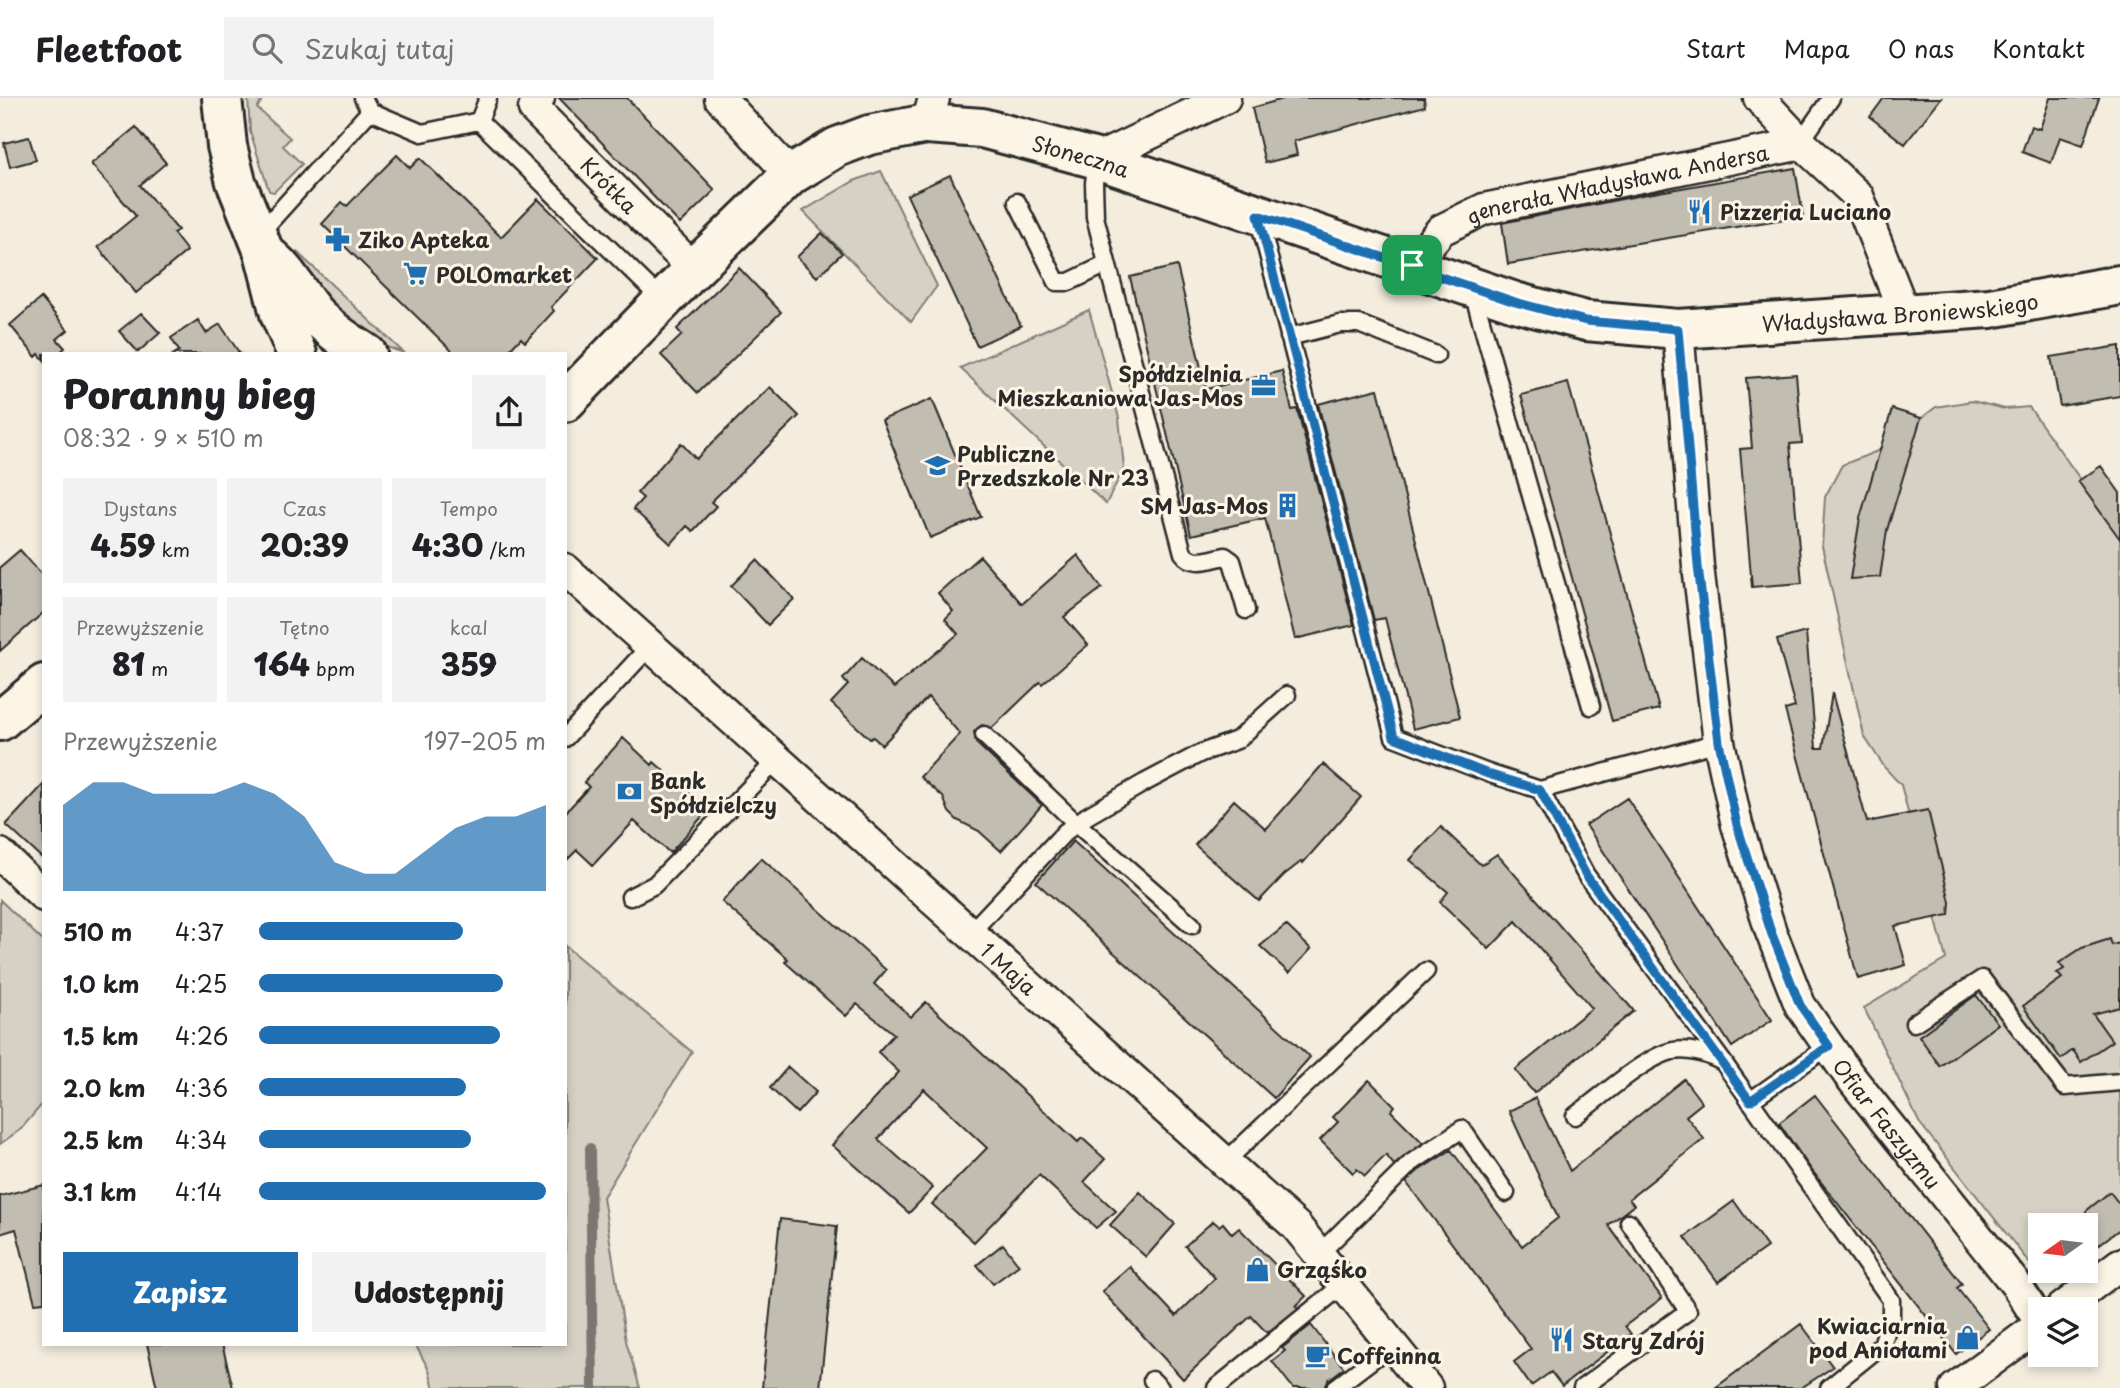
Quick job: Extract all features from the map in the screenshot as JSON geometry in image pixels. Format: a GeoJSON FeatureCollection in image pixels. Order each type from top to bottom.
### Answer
{"type":"FeatureCollection","features":[{"type":"Feature","properties":{"kind":"street"},"geometry":{"type":"LineString","coordinates":[[222,98],[227,146],[236,182],[261,244],[280,314],[296,352]]}},
{"type":"Feature","properties":{"kind":"street","name":"Krótka"},"geometry":{"type":"LineString","coordinates":[[539,98],[534,109],[694,270]]}},
{"type":"Feature","properties":{"kind":"street"},"geometry":{"type":"LineString","coordinates":[[720,98],[791,175]]}},
{"type":"Feature","properties":{"kind":"street"},"geometry":{"type":"LineString","coordinates":[[1097,159],[1225,98]]}},
{"type":"Feature","properties":{"kind":"street","name":"generała Władysława Andersa"},"geometry":{"type":"LineString","coordinates":[[1759,98],[1802,144],[1858,196],[1905,314]]}},
{"type":"Feature","properties":{"kind":"street","name":"Słoneczna"},"geometry":{"type":"LineString","coordinates":[[567,400],[791,175],[837,147],[930,111],[1097,159],[1515,302],[1586,321],[1678,329]]}},
{"type":"Feature","properties":{"kind":"street","name":"generała Władysława Andersa"},"geometry":{"type":"LineString","coordinates":[[1412,265],[1441,230],[1484,209],[1802,144]]}},
{"type":"Feature","properties":{"kind":"street"},"geometry":{"type":"LineString","coordinates":[[261,244],[286,271],[314,313],[341,338],[364,352]]}},
{"type":"Feature","properties":{"kind":"street","name":"Władysława Broniewskiego"},"geometry":{"type":"LineString","coordinates":[[1678,329],[1990,308],[2120,285]]}},
{"type":"Feature","properties":{"kind":"street","name":"Ofiar Faszyzmu"},"geometry":{"type":"LineString","coordinates":[[1678,329],[1698,566],[1719,742],[1737,825],[1771,932],[1800,1005],[1848,1074],[2017,1286],[2028,1304]]}},
{"type":"Feature","properties":{"kind":"street","name":"1 Maja"},"geometry":{"type":"LineString","coordinates":[[567,571],[1296,1226],[1427,1388]]}},
{"type":"Feature","properties":{"kind":"street"},"geometry":{"type":"LineString","coordinates":[[0,721],[42,686]]}},
{"type":"Feature","properties":{"kind":"street"},"geometry":{"type":"LineString","coordinates":[[0,854],[42,889]]}},
{"type":"Feature","properties":{"kind":"street"},"geometry":{"type":"LineString","coordinates":[[2077,1297],[2120,1264]]}},
{"type":"Feature","properties":{"kind":"street"},"geometry":{"type":"LineString","coordinates":[[1955,1388],[2028,1332]]}},
{"type":"Feature","properties":{"kind":"lane"},"geometry":{"type":"LineString","coordinates":[[478,121],[488,98]]}},
{"type":"Feature","properties":{"kind":"lane"},"geometry":{"type":"LineString","coordinates":[[1802,144],[1831,98]]}},
{"type":"Feature","properties":{"kind":"lane"},"geometry":{"type":"LineString","coordinates":[[261,244],[366,105],[422,133],[478,121]]}},
{"type":"Feature","properties":{"kind":"lane"},"geometry":{"type":"LineString","coordinates":[[478,121],[664,302]]}},
{"type":"Feature","properties":{"kind":"lane"},"geometry":{"type":"LineString","coordinates":[[1097,159],[1094,183],[1095,217],[1182,553],[1194,562],[1225,556],[1232,561],[1246,610]]}},
{"type":"Feature","properties":{"kind":"lane"},"geometry":{"type":"LineString","coordinates":[[1017,202],[1057,282],[1069,282],[1107,264]]}},
{"type":"Feature","properties":{"kind":"lane"},"geometry":{"type":"LineString","coordinates":[[1258,215],[1394,737],[1488,774],[1540,790],[1719,742]]}},
{"type":"Feature","properties":{"kind":"lane"},"geometry":{"type":"LineString","coordinates":[[1472,287],[1591,706]]}},
{"type":"Feature","properties":{"kind":"lane"},"geometry":{"type":"LineString","coordinates":[[1289,337],[1340,324],[1359,324],[1436,355]]}},
{"type":"Feature","properties":{"kind":"lane"},"geometry":{"type":"LineString","coordinates":[[567,736],[650,646]]}},
{"type":"Feature","properties":{"kind":"lane"},"geometry":{"type":"LineString","coordinates":[[970,933],[1065,832],[1133,790],[1201,753],[1237,740],[1286,695]]}},
{"type":"Feature","properties":{"kind":"lane"},"geometry":{"type":"LineString","coordinates":[[984,736],[1077,824],[1192,925]]}},
{"type":"Feature","properties":{"kind":"lane"},"geometry":{"type":"LineString","coordinates":[[630,897],[654,885],[777,760]]}},
{"type":"Feature","properties":{"kind":"lane"},"geometry":{"type":"LineString","coordinates":[[1540,790],[1586,875],[1723,1062],[1891,1300],[1891,1317],[1882,1345],[1829,1388]]}},
{"type":"Feature","properties":{"kind":"lane"},"geometry":{"type":"LineString","coordinates":[[1225,1162],[1426,971]]}},
{"type":"Feature","properties":{"kind":"lane"},"geometry":{"type":"LineString","coordinates":[[1914,1023],[1982,979],[2066,1087],[2120,1082]]}},
{"type":"Feature","properties":{"kind":"lane"},"geometry":{"type":"LineString","coordinates":[[1750,1101],[1829,1046]]}},
{"type":"Feature","properties":{"kind":"lane"},"geometry":{"type":"LineString","coordinates":[[1575,1116],[1648,1062],[1673,1051],[1702,1052],[1723,1062]]}},
{"type":"Feature","properties":{"kind":"lane"},"geometry":{"type":"LineString","coordinates":[[1319,1254],[1411,1163],[1462,1129],[1506,1193]]}},
{"type":"Feature","properties":{"kind":"lane"},"geometry":{"type":"LineString","coordinates":[[1582,1388],[1688,1311],[1629,1222]]}},
{"type":"Feature","properties":{"kind":"lane"},"geometry":{"type":"LineString","coordinates":[[1216,1388],[1344,1284]]}},
{"type":"Feature","properties":{"kind":"lane"},"geometry":{"type":"LineString","coordinates":[[1335,1388],[1393,1344]]}},
{"type":"Feature","properties":{"kind":"shaded area"},"geometry":{"type":"Polygon","coordinates":[[[248,98],[264,98],[257,108],[290,138],[283,146],[302,164],[274,192],[269,191],[250,131],[248,98]]]}},
{"type":"Feature","properties":{"kind":"shaded area"},"geometry":{"type":"Polygon","coordinates":[[[881,171],[937,286],[911,322],[803,211],[854,181],[881,171]]]}},
{"type":"Feature","properties":{"kind":"shaded area"},"geometry":{"type":"Polygon","coordinates":[[[297,252],[403,352],[360,338],[290,261],[297,252]]]}},
{"type":"Feature","properties":{"kind":"shaded area"},"geometry":{"type":"Polygon","coordinates":[[[1089,310],[1119,418],[1124,468],[1106,504],[960,368],[1089,310]]]}},
{"type":"Feature","properties":{"kind":"shaded area"},"geometry":{"type":"Polygon","coordinates":[[[1972,401],[2005,409],[2029,407],[2083,483],[2120,514],[2120,1225],[2098,1225],[2098,1213],[2028,1213],[2028,1261],[1919,1122],[1864,1008],[1946,959],[1901,785],[1885,768],[1864,736],[1822,546],[1825,497],[1842,465],[1880,450],[1936,407],[1972,401]]]}},
{"type":"Feature","properties":{"kind":"shaded area"},"geometry":{"type":"Polygon","coordinates":[[[0,900],[42,940],[42,1104],[21,1129],[0,1144],[0,900]]]}},
{"type":"Feature","properties":{"kind":"shaded area"},"geometry":{"type":"Polygon","coordinates":[[[567,948],[692,1052],[603,1197],[626,1341],[640,1388],[434,1388],[429,1370],[416,1346],[567,1346],[567,948]]]}},
{"type":"Feature","properties":{"kind":"building"},"geometry":{"type":"Polygon","coordinates":[[[559,98],[627,98],[715,190],[680,224],[559,98]]]}},
{"type":"Feature","properties":{"kind":"building"},"geometry":{"type":"Polygon","coordinates":[[[1286,98],[1424,98],[1425,106],[1294,141],[1297,155],[1265,163],[1252,108],[1286,98]]]}},
{"type":"Feature","properties":{"kind":"building"},"geometry":{"type":"Polygon","coordinates":[[[1884,98],[1941,98],[1905,144],[1870,117],[1884,98]]]}},
{"type":"Feature","properties":{"kind":"building"},"geometry":{"type":"Polygon","coordinates":[[[2050,98],[2099,98],[2083,145],[2060,137],[2051,163],[2022,152],[2031,126],[2040,129],[2050,98]]]}},
{"type":"Feature","properties":{"kind":"building"},"geometry":{"type":"Polygon","coordinates":[[[136,127],[166,163],[140,185],[178,230],[173,233],[187,251],[136,293],[98,247],[136,216],[91,164],[136,127]]]}},
{"type":"Feature","properties":{"kind":"building"},"geometry":{"type":"Polygon","coordinates":[[[29,137],[36,160],[10,167],[4,143],[29,137]]]}},
{"type":"Feature","properties":{"kind":"building"},"geometry":{"type":"Polygon","coordinates":[[[397,155],[410,168],[420,158],[501,237],[538,199],[598,258],[551,307],[554,311],[525,342],[521,338],[508,352],[453,352],[322,224],[342,202],[347,206],[397,155]]]}},
{"type":"Feature","properties":{"kind":"building"},"geometry":{"type":"Polygon","coordinates":[[[1795,168],[1803,216],[1508,264],[1502,223],[1795,168]]]}},
{"type":"Feature","properties":{"kind":"building"},"geometry":{"type":"Polygon","coordinates":[[[950,175],[1021,326],[977,346],[907,195],[950,175]]]}},
{"type":"Feature","properties":{"kind":"building"},"geometry":{"type":"Polygon","coordinates":[[[822,233],[842,253],[817,277],[797,257],[822,233]]]}},
{"type":"Feature","properties":{"kind":"building"},"geometry":{"type":"Polygon","coordinates":[[[1177,266],[1206,389],[1282,371],[1292,410],[1297,409],[1354,625],[1295,639],[1265,518],[1191,535],[1130,277],[1177,266]]]}},
{"type":"Feature","properties":{"kind":"building"},"geometry":{"type":"Polygon","coordinates":[[[739,268],[781,312],[698,393],[661,355],[682,335],[677,329],[739,268]]]}},
{"type":"Feature","properties":{"kind":"building"},"geometry":{"type":"Polygon","coordinates":[[[41,298],[68,330],[57,339],[65,348],[60,352],[42,352],[42,358],[39,354],[36,357],[10,325],[41,298]]]}},
{"type":"Feature","properties":{"kind":"building"},"geometry":{"type":"Polygon","coordinates":[[[141,313],[160,333],[138,352],[119,331],[141,313]]]}},
{"type":"Feature","properties":{"kind":"building"},"geometry":{"type":"Polygon","coordinates":[[[198,320],[206,333],[220,324],[239,352],[177,352],[171,338],[198,320]]]}},
{"type":"Feature","properties":{"kind":"building"},"geometry":{"type":"Polygon","coordinates":[[[2120,346],[2120,396],[2060,406],[2051,357],[2120,346]]]}},
{"type":"Feature","properties":{"kind":"building"},"geometry":{"type":"Polygon","coordinates":[[[1796,374],[1802,443],[1790,444],[1802,583],[1752,587],[1740,449],[1752,448],[1746,378],[1796,374]]]}},
{"type":"Feature","properties":{"kind":"building"},"geometry":{"type":"Polygon","coordinates":[[[1568,383],[1659,709],[1612,721],[1521,395],[1568,383]]]}},
{"type":"Feature","properties":{"kind":"building"},"geometry":{"type":"Polygon","coordinates":[[[770,387],[799,416],[711,502],[716,506],[693,531],[687,526],[671,544],[633,509],[643,498],[637,493],[681,443],[696,459],[770,387]]]}},
{"type":"Feature","properties":{"kind":"building"},"geometry":{"type":"Polygon","coordinates":[[[1378,389],[1460,717],[1413,729],[1385,618],[1374,620],[1318,404],[1378,389]]]}},
{"type":"Feature","properties":{"kind":"building"},"geometry":{"type":"Polygon","coordinates":[[[932,399],[981,517],[930,538],[882,420],[932,399]]]}},
{"type":"Feature","properties":{"kind":"building"},"geometry":{"type":"Polygon","coordinates":[[[1892,409],[1921,418],[1887,530],[1880,577],[1850,579],[1860,518],[1892,409]]]}},
{"type":"Feature","properties":{"kind":"building"},"geometry":{"type":"Polygon","coordinates":[[[2101,466],[2120,493],[2120,539],[2078,481],[2101,466]]]}},
{"type":"Feature","properties":{"kind":"building"},"geometry":{"type":"Polygon","coordinates":[[[20,550],[42,575],[42,614],[0,651],[0,567],[20,550]]]}},
{"type":"Feature","properties":{"kind":"building"},"geometry":{"type":"Polygon","coordinates":[[[1078,555],[1102,588],[1064,617],[1088,645],[1042,684],[1040,682],[992,728],[982,725],[974,732],[976,743],[1042,805],[1001,851],[979,831],[957,820],[949,812],[943,797],[920,777],[960,734],[928,697],[882,745],[873,737],[870,739],[831,703],[848,685],[843,679],[862,658],[894,688],[958,634],[945,619],[953,611],[938,593],[980,556],[1022,604],[1078,555]]]}},
{"type":"Feature","properties":{"kind":"building"},"geometry":{"type":"Polygon","coordinates":[[[757,560],[794,599],[768,625],[731,586],[757,560]]]}},
{"type":"Feature","properties":{"kind":"building"},"geometry":{"type":"Polygon","coordinates":[[[1806,632],[1816,748],[1823,748],[1832,693],[1867,822],[1928,810],[1950,902],[1949,915],[1895,926],[1906,965],[1858,979],[1785,710],[1795,707],[1777,640],[1806,632]]]}},
{"type":"Feature","properties":{"kind":"building"},"geometry":{"type":"Polygon","coordinates":[[[623,738],[708,810],[670,853],[634,821],[593,865],[577,850],[567,860],[567,811],[589,787],[584,782],[623,738]]]}},
{"type":"Feature","properties":{"kind":"building"},"geometry":{"type":"Polygon","coordinates":[[[1323,764],[1361,797],[1303,863],[1302,861],[1284,875],[1259,901],[1195,845],[1234,800],[1266,829],[1323,764]]]}},
{"type":"Feature","properties":{"kind":"building"},"geometry":{"type":"Polygon","coordinates":[[[42,786],[42,858],[6,825],[42,786]]]}},
{"type":"Feature","properties":{"kind":"building"},"geometry":{"type":"Polygon","coordinates":[[[1627,798],[1772,1020],[1732,1047],[1586,825],[1627,798]]]}},
{"type":"Feature","properties":{"kind":"building"},"geometry":{"type":"Polygon","coordinates":[[[1441,827],[1481,865],[1497,854],[1634,1011],[1534,1093],[1515,1070],[1592,1008],[1516,921],[1489,949],[1440,902],[1448,892],[1410,860],[1441,827]]]}},
{"type":"Feature","properties":{"kind":"building"},"geometry":{"type":"Polygon","coordinates":[[[1073,841],[1310,1057],[1274,1098],[1036,882],[1073,841]]]}},
{"type":"Feature","properties":{"kind":"building"},"geometry":{"type":"Polygon","coordinates":[[[761,858],[886,970],[874,984],[911,1017],[926,1002],[1078,1142],[1082,1138],[1105,1159],[1084,1182],[1116,1211],[1096,1228],[1039,1175],[974,1242],[932,1204],[987,1148],[924,1089],[878,1139],[933,1188],[909,1213],[832,1145],[899,1072],[878,1052],[894,1034],[857,1004],[846,1016],[785,962],[788,959],[722,902],[761,858]]]}},
{"type":"Feature","properties":{"kind":"building"},"geometry":{"type":"Polygon","coordinates":[[[1286,925],[1311,949],[1289,973],[1260,946],[1286,925]]]}},
{"type":"Feature","properties":{"kind":"building"},"geometry":{"type":"Polygon","coordinates":[[[2110,939],[2112,945],[2120,943],[2120,1007],[2093,1014],[2112,1041],[2081,1062],[2073,1050],[2061,1059],[2023,1006],[2062,978],[2057,973],[2064,969],[2059,963],[2082,948],[2110,939]]]}},
{"type":"Feature","properties":{"kind":"building"},"geometry":{"type":"Polygon","coordinates":[[[1976,995],[1998,1024],[1940,1066],[1919,1036],[1976,995]]]}},
{"type":"Feature","properties":{"kind":"building"},"geometry":{"type":"Polygon","coordinates":[[[788,1067],[816,1092],[797,1113],[770,1088],[788,1067]]]}},
{"type":"Feature","properties":{"kind":"building"},"geometry":{"type":"Polygon","coordinates":[[[1684,1079],[1702,1103],[1686,1116],[1704,1139],[1629,1199],[1634,1205],[1608,1225],[1662,1298],[1625,1326],[1631,1334],[1562,1386],[1551,1372],[1531,1386],[1514,1362],[1531,1349],[1406,1182],[1451,1150],[1522,1246],[1558,1218],[1509,1111],[1535,1098],[1570,1171],[1684,1079]]]}},
{"type":"Feature","properties":{"kind":"building"},"geometry":{"type":"Polygon","coordinates":[[[1369,1080],[1395,1106],[1391,1111],[1423,1143],[1394,1165],[1386,1155],[1365,1176],[1357,1169],[1353,1173],[1320,1140],[1338,1122],[1333,1117],[1369,1080]]]}},
{"type":"Feature","properties":{"kind":"building"},"geometry":{"type":"Polygon","coordinates":[[[1815,1095],[1962,1284],[1957,1288],[1989,1329],[1956,1354],[1810,1168],[1779,1123],[1815,1095]]]}},
{"type":"Feature","properties":{"kind":"building"},"geometry":{"type":"Polygon","coordinates":[[[42,1186],[42,1302],[35,1303],[16,1229],[0,1234],[0,1196],[42,1186]]]}},
{"type":"Feature","properties":{"kind":"building"},"geometry":{"type":"Polygon","coordinates":[[[1140,1192],[1175,1224],[1146,1257],[1110,1225],[1140,1192]]]}},
{"type":"Feature","properties":{"kind":"building"},"geometry":{"type":"Polygon","coordinates":[[[2110,1192],[2120,1205],[2120,1229],[2098,1245],[2098,1213],[2086,1211],[2110,1192]]]}},
{"type":"Feature","properties":{"kind":"building"},"geometry":{"type":"Polygon","coordinates":[[[1734,1201],[1767,1247],[1718,1282],[1685,1237],[1734,1201]]]}},
{"type":"Feature","properties":{"kind":"building"},"geometry":{"type":"Polygon","coordinates":[[[780,1219],[837,1226],[820,1388],[762,1388],[780,1219]]]}},
{"type":"Feature","properties":{"kind":"building"},"geometry":{"type":"Polygon","coordinates":[[[1213,1221],[1219,1226],[1223,1223],[1232,1234],[1239,1228],[1306,1296],[1296,1306],[1298,1308],[1267,1333],[1251,1316],[1183,1379],[1102,1291],[1130,1267],[1176,1316],[1215,1278],[1185,1246],[1213,1221]]]}},
{"type":"Feature","properties":{"kind":"building"},"geometry":{"type":"Polygon","coordinates":[[[1003,1244],[1019,1265],[993,1284],[977,1265],[1003,1244]]]}},
{"type":"Feature","properties":{"kind":"building"},"geometry":{"type":"Polygon","coordinates":[[[1801,1324],[1833,1367],[1801,1388],[1715,1388],[1801,1324]]]}},
{"type":"Feature","properties":{"kind":"building"},"geometry":{"type":"Polygon","coordinates":[[[1311,1325],[1344,1368],[1328,1380],[1325,1388],[1293,1388],[1272,1361],[1285,1351],[1282,1348],[1311,1325]]]}},
{"type":"Feature","properties":{"kind":"building"},"geometry":{"type":"Polygon","coordinates":[[[147,1346],[222,1346],[233,1388],[157,1388],[147,1346]]]}},
{"type":"Feature","properties":{"kind":"waterway"},"geometry":{"type":"LineString","coordinates":[[590,1148],[593,1388]]}},
{"type":"Feature","properties":{"kind":"place","name":"Pizzeria Luciano"},"geometry":{"type":"Point","coordinates":[1700,211]}},
{"type":"Feature","properties":{"kind":"place","name":"Ziko Apteka"},"geometry":{"type":"Point","coordinates":[338,239]}},
{"type":"Feature","properties":{"kind":"place","name":"POLOmarket"},"geometry":{"type":"Point","coordinates":[416,274]}},
{"type":"Feature","properties":{"kind":"place","name":"Spółdzielnia Mieszkaniowa Jas-Mos"},"geometry":{"type":"Point","coordinates":[1263,385]}},
{"type":"Feature","properties":{"kind":"place","name":"Publiczne Przedszkole Nr 23"},"geometry":{"type":"Point","coordinates":[937,465]}},
{"type":"Feature","properties":{"kind":"place","name":"SM Jas-Mos"},"geometry":{"type":"Point","coordinates":[1288,505]}},
{"type":"Feature","properties":{"kind":"place","name":"Bank Spółdzielczy"},"geometry":{"type":"Point","coordinates":[630,792]}},
{"type":"Feature","properties":{"kind":"place","name":"Grząśko"},"geometry":{"type":"Point","coordinates":[1257,1269]}},
{"type":"Feature","properties":{"kind":"place","name":"Kwiaciarnia pod Aniołami"},"geometry":{"type":"Point","coordinates":[1967,1337]}},
{"type":"Feature","properties":{"kind":"place","name":"Stary Zdrój"},"geometry":{"type":"Point","coordinates":[1562,1340]}},
{"type":"Feature","properties":{"kind":"place","name":"Coffeinna"},"geometry":{"type":"Point","coordinates":[1317,1355]}},
{"type":"Feature","properties":{"kind":"route"},"geometry":{"type":"LineString","coordinates":[[1258,215],[1412,265],[1515,302],[1586,321],[1678,329],[1698,566],[1719,742],[1737,825],[1771,932],[1800,1005],[1829,1046],[1750,1101],[1586,875],[1540,790],[1488,774],[1394,737],[1258,215]]}}]}
